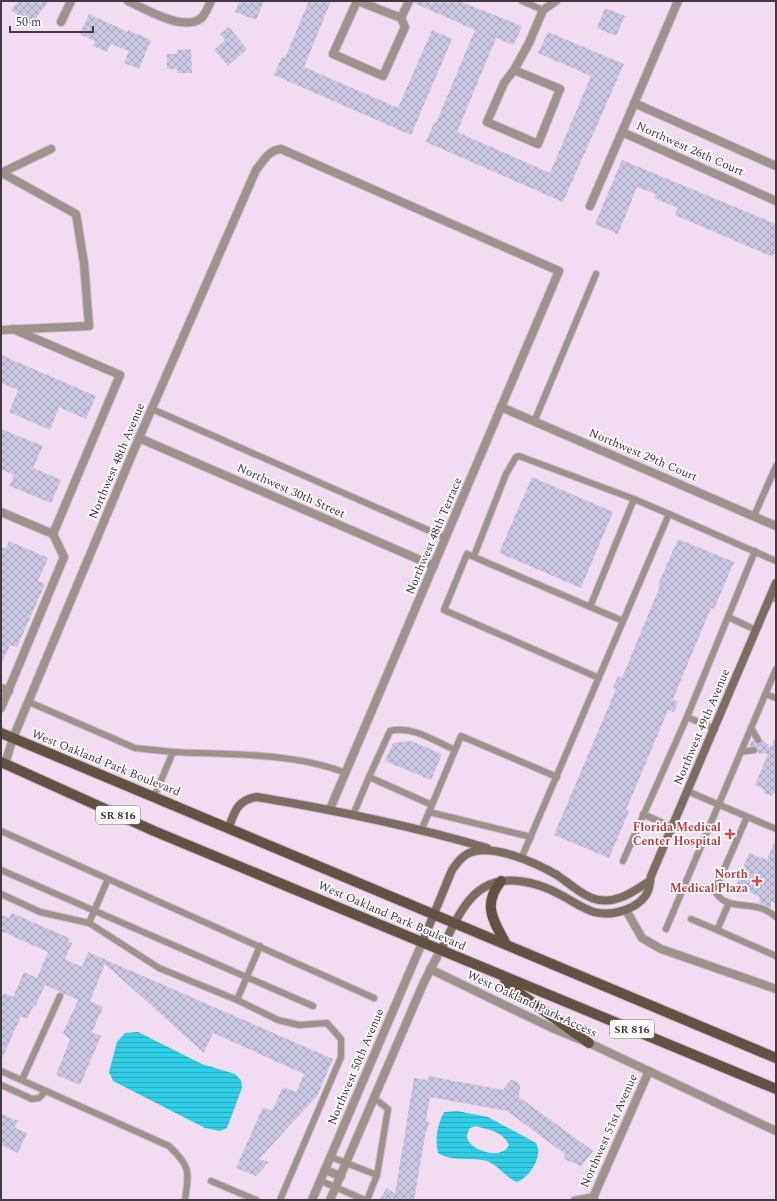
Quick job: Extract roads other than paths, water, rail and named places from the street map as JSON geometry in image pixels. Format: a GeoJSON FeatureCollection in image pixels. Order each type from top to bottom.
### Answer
{"type":"FeatureCollection","features":[{"type":"Feature","properties":{"kind":"main road","name":"West Oakland Park Boulevard"},"geometry":{"type":"LineString","coordinates":[[1,733],[776,1058]]}},
{"type":"Feature","properties":{"kind":"main road","name":"West Oakland Park Boulevard"},"geometry":{"type":"LineString","coordinates":[[3,763],[154,831],[440,951],[776,1089]]}},
{"type":"Feature","properties":{"kind":"main road"},"geometry":{"type":"LineString","coordinates":[[501,881],[492,894],[490,910],[506,944]]}},
{"type":"Feature","properties":{"kind":"main road"},"geometry":{"type":"LineString","coordinates":[[487,970],[533,1001],[557,1021],[589,1043]]}},
{"type":"Feature","properties":{"kind":"street"},"geometry":{"type":"LineString","coordinates":[[61,22],[71,1]]}},
{"type":"Feature","properties":{"kind":"street"},"geometry":{"type":"LineString","coordinates":[[128,1],[176,22],[194,22],[201,18],[211,1]]}},
{"type":"Feature","properties":{"kind":"street"},"geometry":{"type":"LineString","coordinates":[[401,18],[358,1],[333,54],[383,76],[404,27],[401,18],[408,1]]}},
{"type":"Feature","properties":{"kind":"street"},"geometry":{"type":"LineString","coordinates":[[514,70],[560,89],[538,144],[487,122],[504,83],[514,70],[529,43],[543,10],[556,1]]}},
{"type":"Feature","properties":{"kind":"street"},"geometry":{"type":"LineString","coordinates":[[678,1],[634,103],[776,166]]}},
{"type":"Feature","properties":{"kind":"street","name":"Northwest 26th Court"},"geometry":{"type":"LineString","coordinates":[[634,103],[622,132],[776,201]]}},
{"type":"Feature","properties":{"kind":"street"},"geometry":{"type":"LineString","coordinates":[[590,206],[622,132]]}},
{"type":"Feature","properties":{"kind":"street"},"geometry":{"type":"LineString","coordinates":[[1,173],[51,149]]}},
{"type":"Feature","properties":{"kind":"street","name":"Northwest 48th Avenue"},"geometry":{"type":"LineString","coordinates":[[3,763],[139,438],[256,170],[268,155],[275,150],[282,149],[559,271]]}},
{"type":"Feature","properties":{"kind":"street"},"geometry":{"type":"LineString","coordinates":[[1,173],[76,214],[84,263],[89,326],[1,330]]}},
{"type":"Feature","properties":{"kind":"street","name":"Northwest 48th Terrace"},"geometry":{"type":"LineString","coordinates":[[330,809],[559,271]]}},
{"type":"Feature","properties":{"kind":"street"},"geometry":{"type":"LineString","coordinates":[[13,329],[120,375],[53,534]]}},
{"type":"Feature","properties":{"kind":"street","name":"Northwest 29th Court"},"geometry":{"type":"LineString","coordinates":[[501,407],[776,526]]}},
{"type":"Feature","properties":{"kind":"street","name":"Northwest 30th Street"},"geometry":{"type":"LineString","coordinates":[[139,438],[434,566]]}},
{"type":"Feature","properties":{"kind":"street"},"geometry":{"type":"LineString","coordinates":[[1,512],[53,534],[64,557],[5,690],[1,708]]}},
{"type":"Feature","properties":{"kind":"street","name":"Northwest 49th Avenue"},"geometry":{"type":"LineString","coordinates":[[440,951],[466,904],[482,888],[501,881],[517,881],[541,886],[583,908],[596,912],[608,913],[626,910],[642,898],[648,891],[650,881],[687,791],[715,729],[756,630],[773,597],[776,583]]}},
{"type":"Feature","properties":{"kind":"street"},"geometry":{"type":"LineString","coordinates":[[228,827],[236,809],[246,798],[258,797],[330,809],[499,852],[522,859],[555,874],[598,900],[617,899],[627,896],[650,881]]}},
{"type":"Feature","properties":{"kind":"street"},"geometry":{"type":"LineString","coordinates":[[422,943],[448,878],[461,859],[471,852],[488,850],[499,852]]}},
{"type":"Feature","properties":{"kind":"street"},"geometry":{"type":"LineString","coordinates":[[626,910],[642,938],[661,949],[776,989]]}},
{"type":"Feature","properties":{"kind":"street","name":"Northwest 50th Avenue"},"geometry":{"type":"LineString","coordinates":[[312,1200],[422,943]]}},
{"type":"Feature","properties":{"kind":"street"},"geometry":{"type":"LineString","coordinates":[[330,1200],[430,969],[440,951]]}},
{"type":"Feature","properties":{"kind":"street","name":"West Oakland Park Access"},"geometry":{"type":"LineString","coordinates":[[430,969],[552,1028],[589,1043],[776,1131]]}},
{"type":"Feature","properties":{"kind":"street","name":"Northwest 51st Avenue"},"geometry":{"type":"LineString","coordinates":[[594,1199],[649,1071]]}},
{"type":"Feature","properties":{"kind":"street"},"geometry":{"type":"LineString","coordinates":[[325,1170],[341,1176]]}},
{"type":"Feature","properties":{"kind":"lane"},"geometry":{"type":"LineString","coordinates":[[522,1],[543,10]]}},
{"type":"Feature","properties":{"kind":"lane"},"geometry":{"type":"LineString","coordinates":[[534,422],[596,274]]}},
{"type":"Feature","properties":{"kind":"lane"},"geometry":{"type":"LineString","coordinates":[[152,409],[446,538]]}},
{"type":"Feature","properties":{"kind":"lane"},"geometry":{"type":"LineString","coordinates":[[474,556],[506,474],[516,457],[519,456],[634,499],[776,561]]}},
{"type":"Feature","properties":{"kind":"lane"},"geometry":{"type":"LineString","coordinates":[[754,516],[776,466]]}},
{"type":"Feature","properties":{"kind":"lane"},"geometry":{"type":"LineString","coordinates":[[590,607],[634,499]]}},
{"type":"Feature","properties":{"kind":"lane"},"geometry":{"type":"LineString","coordinates":[[522,859],[669,514]]}},
{"type":"Feature","properties":{"kind":"lane"},"geometry":{"type":"LineString","coordinates":[[623,862],[687,717],[755,551]]}},
{"type":"Feature","properties":{"kind":"lane"},"geometry":{"type":"LineString","coordinates":[[599,678],[444,610],[467,554],[623,621]]}},
{"type":"Feature","properties":{"kind":"lane"},"geometry":{"type":"LineString","coordinates":[[728,617],[756,630]]}},
{"type":"Feature","properties":{"kind":"lane"},"geometry":{"type":"LineString","coordinates":[[666,929],[776,669]]}},
{"type":"Feature","properties":{"kind":"lane"},"geometry":{"type":"LineString","coordinates":[[765,694],[776,698]]}},
{"type":"Feature","properties":{"kind":"lane"},"geometry":{"type":"LineString","coordinates":[[29,702],[135,748],[173,752],[276,758],[329,766],[346,773]]}},
{"type":"Feature","properties":{"kind":"lane"},"geometry":{"type":"LineString","coordinates":[[687,717],[715,729]]}},
{"type":"Feature","properties":{"kind":"lane"},"geometry":{"type":"LineString","coordinates":[[751,728],[758,740]]}},
{"type":"Feature","properties":{"kind":"lane"},"geometry":{"type":"LineString","coordinates":[[353,815],[390,731],[403,729],[411,731],[455,750]]}},
{"type":"Feature","properties":{"kind":"lane"},"geometry":{"type":"LineString","coordinates":[[421,831],[461,736],[557,777]]}},
{"type":"Feature","properties":{"kind":"lane"},"geometry":{"type":"LineString","coordinates":[[741,752],[754,750]]}},
{"type":"Feature","properties":{"kind":"lane"},"geometry":{"type":"LineString","coordinates":[[154,797],[173,752]]}},
{"type":"Feature","properties":{"kind":"lane"},"geometry":{"type":"LineString","coordinates":[[369,778],[432,805]]}},
{"type":"Feature","properties":{"kind":"lane"},"geometry":{"type":"LineString","coordinates":[[687,791],[776,829]]}},
{"type":"Feature","properties":{"kind":"lane"},"geometry":{"type":"LineString","coordinates":[[429,812],[531,836]]}},
{"type":"Feature","properties":{"kind":"lane"},"geometry":{"type":"LineString","coordinates":[[643,814],[672,827]]}},
{"type":"Feature","properties":{"kind":"lane"},"geometry":{"type":"LineString","coordinates":[[748,817],[716,890],[721,899],[729,903],[757,907],[776,917]]}},
{"type":"Feature","properties":{"kind":"lane"},"geometry":{"type":"LineString","coordinates":[[1,831],[374,998]]}},
{"type":"Feature","properties":{"kind":"lane"},"geometry":{"type":"LineString","coordinates":[[1,870],[313,1006]]}},
{"type":"Feature","properties":{"kind":"lane"},"geometry":{"type":"LineString","coordinates":[[89,923],[108,878]]}},
{"type":"Feature","properties":{"kind":"lane"},"geometry":{"type":"LineString","coordinates":[[1,894],[40,912],[89,923],[160,968],[237,1000],[278,1020],[299,1025],[327,1023],[341,1039],[341,1057],[280,1200]]}},
{"type":"Feature","properties":{"kind":"lane"},"geometry":{"type":"LineString","coordinates":[[717,930],[729,903]]}},
{"type":"Feature","properties":{"kind":"lane"},"geometry":{"type":"LineString","coordinates":[[691,919],[776,956]]}},
{"type":"Feature","properties":{"kind":"lane"},"geometry":{"type":"LineString","coordinates":[[237,1000],[260,946]]}},
{"type":"Feature","properties":{"kind":"lane"},"geometry":{"type":"LineString","coordinates":[[22,1080],[60,996]]}},
{"type":"Feature","properties":{"kind":"lane"},"geometry":{"type":"LineString","coordinates":[[1,1071],[169,1146],[182,1158],[188,1173],[185,1200]]}},
{"type":"Feature","properties":{"kind":"lane"},"geometry":{"type":"LineString","coordinates":[[1,1085],[35,1100],[46,1091]]}},
{"type":"Feature","properties":{"kind":"lane"},"geometry":{"type":"LineString","coordinates":[[320,1181],[366,1200],[377,1175],[388,1109],[374,1098]]}},
{"type":"Feature","properties":{"kind":"lane"},"geometry":{"type":"LineString","coordinates":[[331,1157],[377,1175]]}},
{"type":"Feature","properties":{"kind":"lane"},"geometry":{"type":"LineString","coordinates":[[211,1181],[256,1200]]}},
{"type":"Feature","properties":{"kind":"lane"},"geometry":{"type":"LineString","coordinates":[[574,1200],[594,1199]]}},
{"type":"Feature","properties":{"kind":"water"},"geometry":{"type":"Polygon","coordinates":[[[138,1032],[202,1064],[235,1074],[241,1080],[242,1088],[227,1128],[220,1131],[205,1128],[113,1081],[109,1072],[117,1042],[125,1033],[138,1032]]]}},
{"type":"Feature","properties":{"kind":"water"},"geometry":{"type":"Polygon","coordinates":[[[457,1111],[488,1117],[536,1143],[538,1157],[531,1170],[524,1178],[517,1182],[509,1178],[495,1165],[487,1161],[455,1158],[443,1156],[438,1153],[437,1132],[444,1112],[457,1111]],[[476,1126],[470,1128],[467,1137],[471,1144],[475,1147],[494,1153],[505,1150],[509,1145],[499,1134],[476,1126]]]}},
{"type":"Feature","properties":{"kind":"place","name":"Florida Medical Center Hospital"},"geometry":{"type":"Point","coordinates":[730,834]}},
{"type":"Feature","properties":{"kind":"place","name":"North Medical Plaza"},"geometry":{"type":"Point","coordinates":[757,881]}}]}
